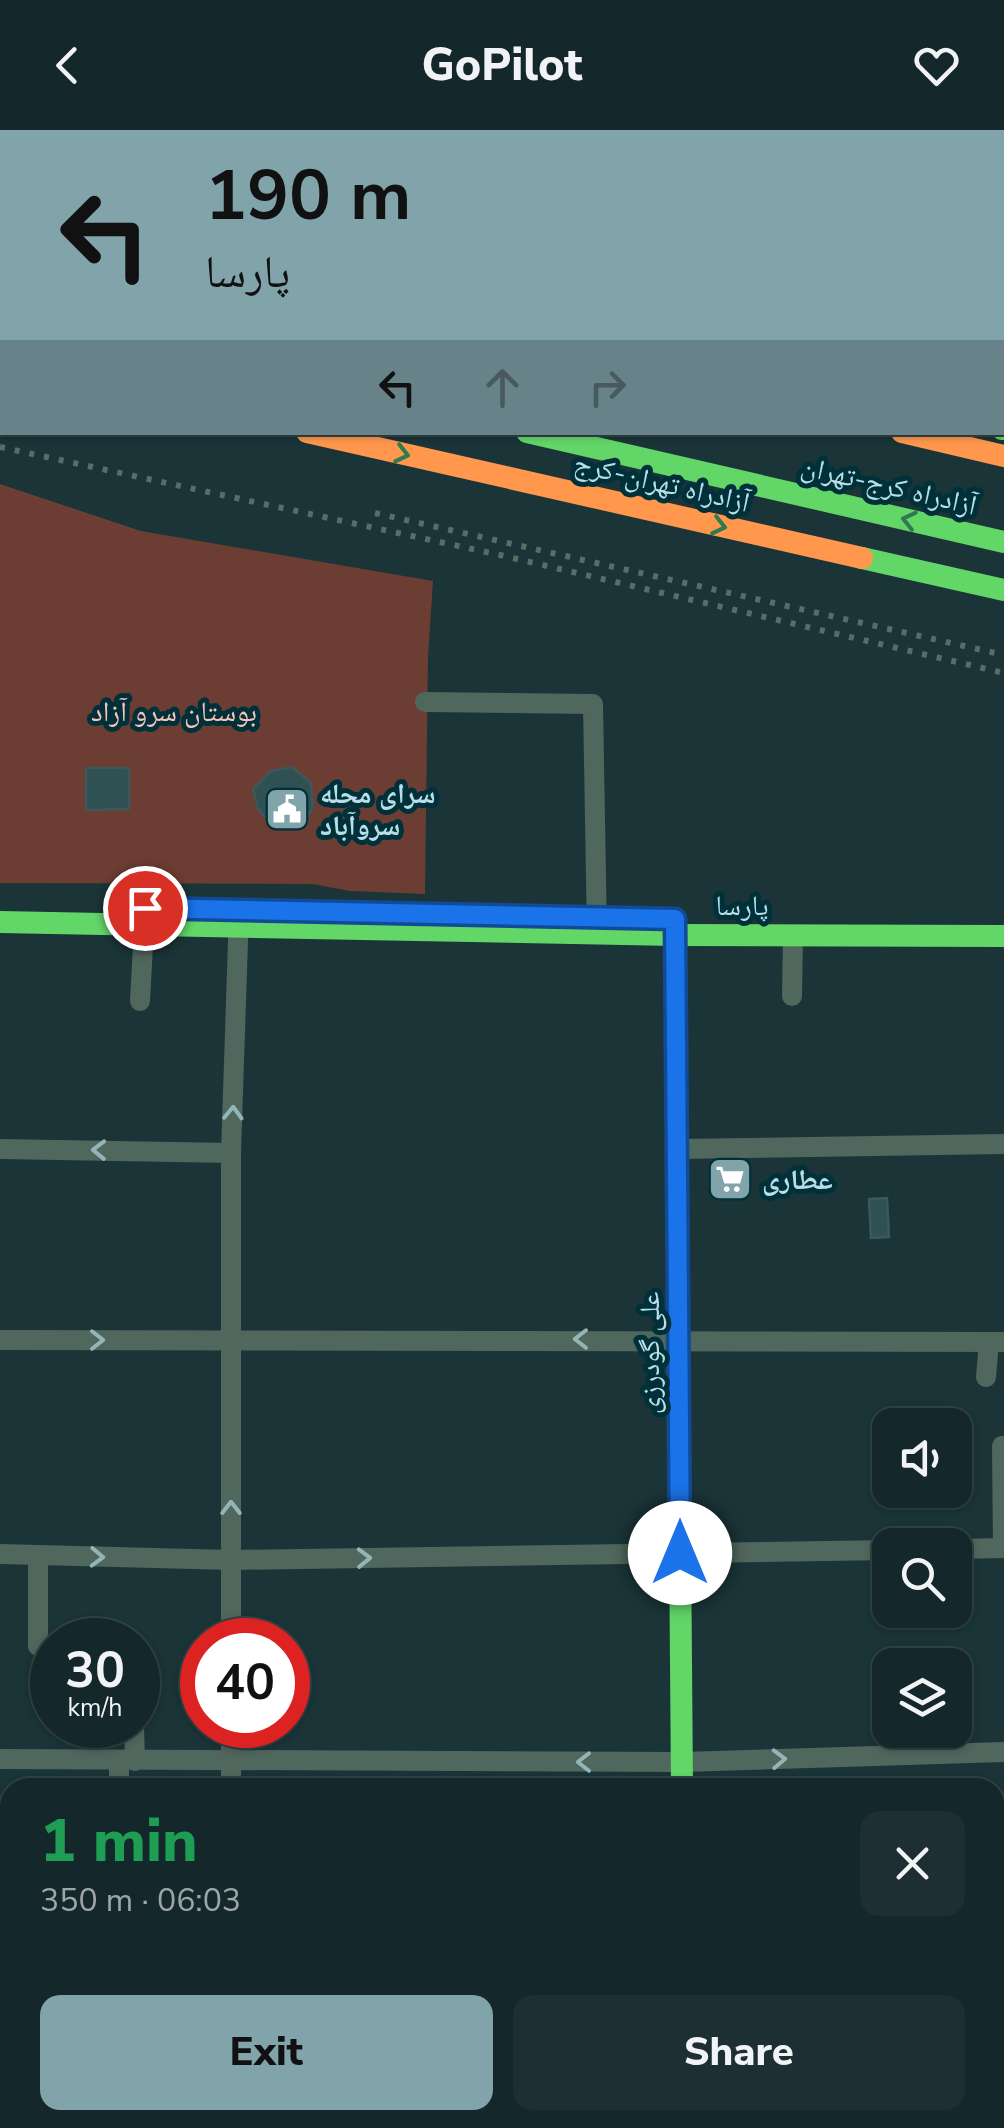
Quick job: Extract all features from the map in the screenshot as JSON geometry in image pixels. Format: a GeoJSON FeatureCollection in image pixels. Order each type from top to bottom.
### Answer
{"type":"FeatureCollection","features":[{"type":"Feature","properties":{"kind":"main road","name":"آزادراه تهران-کرج"},"geometry":{"type":"LineString","coordinates":[[321,435],[1004,590]]}},
{"type":"Feature","properties":{"kind":"main road","name":"آزادراه کرج-تهران"},"geometry":{"type":"LineString","coordinates":[[539,435],[1004,542]]}},
{"type":"Feature","properties":{"kind":"main road"},"geometry":{"type":"LineString","coordinates":[[914,435],[1004,456]]}},
{"type":"Feature","properties":{"kind":"main road"},"geometry":{"type":"LineString","coordinates":[[966,448],[991,435]]}},
{"type":"Feature","properties":{"kind":"main road","name":"پارسا"},"geometry":{"type":"LineString","coordinates":[[0,907],[145,916],[675,927],[1004,918]]}},
{"type":"Feature","properties":{"kind":"main road","name":"پارسا"},"geometry":{"type":"LineString","coordinates":[[0,922],[145,916]]}},
{"type":"Feature","properties":{"kind":"main road","name":"پارسا"},"geometry":{"type":"LineString","coordinates":[[675,927],[793,935],[1004,936]]}},
{"type":"Feature","properties":{"kind":"main road","name":"علی گودرزی"},"geometry":{"type":"LineString","coordinates":[[675,927],[682,1778]]}},
{"type":"Feature","properties":{"kind":"street"},"geometry":{"type":"LineString","coordinates":[[425,702],[593,704],[597,926]]}},
{"type":"Feature","properties":{"kind":"street"},"geometry":{"type":"LineString","coordinates":[[140,1001],[145,916]]}},
{"type":"Feature","properties":{"kind":"street"},"geometry":{"type":"LineString","coordinates":[[231,1618],[231,1152],[239,918]]}},
{"type":"Feature","properties":{"kind":"street"},"geometry":{"type":"LineString","coordinates":[[792,996],[793,935]]}},
{"type":"Feature","properties":{"kind":"street"},"geometry":{"type":"LineString","coordinates":[[677,1149],[1004,1144]]}},
{"type":"Feature","properties":{"kind":"street"},"geometry":{"type":"LineString","coordinates":[[0,1149],[231,1152]]}},
{"type":"Feature","properties":{"kind":"street"},"geometry":{"type":"LineString","coordinates":[[0,1340],[996,1342],[986,1376]]}},
{"type":"Feature","properties":{"kind":"street"},"geometry":{"type":"LineString","coordinates":[[972,1549],[1004,1548],[1002,1446]]}},
{"type":"Feature","properties":{"kind":"street"},"geometry":{"type":"LineString","coordinates":[[0,1554],[231,1560],[872,1550]]}},
{"type":"Feature","properties":{"kind":"street"},"geometry":{"type":"LineString","coordinates":[[38,1555],[38,1618]]}},
{"type":"Feature","properties":{"kind":"street"},"geometry":{"type":"LineString","coordinates":[[122,1778],[129,1748]]}},
{"type":"Feature","properties":{"kind":"street"},"geometry":{"type":"LineString","coordinates":[[231,1748],[231,1778]]}},
{"type":"Feature","properties":{"kind":"street"},"geometry":{"type":"LineString","coordinates":[[0,1759],[682,1762],[1004,1752]]}},
{"type":"Feature","properties":{"kind":"green space","name":"بوستان سرو آزاد"},"geometry":{"type":"Polygon","coordinates":[[[0,484],[141,531],[433,581],[428,657],[425,894],[350,891],[312,884],[0,883],[0,484]]]}},
{"type":"Feature","properties":{"kind":"building"},"geometry":{"type":"Polygon","coordinates":[[[292,767],[311,783],[313,808],[299,828],[274,827],[258,809],[253,789],[271,771],[292,767]]]}},
{"type":"Feature","properties":{"kind":"building"},"geometry":{"type":"Polygon","coordinates":[[[86,768],[129,768],[129,809],[86,810],[86,768]]]}},
{"type":"Feature","properties":{"kind":"building"},"geometry":{"type":"Polygon","coordinates":[[[887,1198],[889,1237],[871,1238],[869,1199],[887,1198]]]}},
{"type":"Feature","properties":{"kind":"railway"},"geometry":{"type":"LineString","coordinates":[[0,447],[500,555],[1004,673]]}},
{"type":"Feature","properties":{"kind":"railway"},"geometry":{"type":"LineString","coordinates":[[375,513],[1004,655]]}},
{"type":"Feature","properties":{"kind":"traffic: fast"},"geometry":{"type":"LineString","coordinates":[[540,435],[1004,542]]}},
{"type":"Feature","properties":{"kind":"traffic: fast"},"geometry":{"type":"LineString","coordinates":[[862,558],[1004,590]]}},
{"type":"Feature","properties":{"kind":"traffic: fast"},"geometry":{"type":"LineString","coordinates":[[675,919],[682,1778]]}},
{"type":"Feature","properties":{"kind":"traffic: fast"},"geometry":{"type":"LineString","coordinates":[[0,922],[675,935],[1004,936]]}},
{"type":"Feature","properties":{"kind":"traffic: slow"},"geometry":{"type":"LineString","coordinates":[[320,435],[862,558]]}},
{"type":"Feature","properties":{"kind":"traffic: slow"},"geometry":{"type":"LineString","coordinates":[[915,435],[1004,456]]}},
{"type":"Feature","properties":{"kind":"place","name":"سرای محله سروآباد"},"geometry":{"type":"Point","coordinates":[287,809]}},
{"type":"Feature","properties":{"kind":"place","name":"عطاری"},"geometry":{"type":"Point","coordinates":[730,1179]}},
{"type":"Feature","properties":{"kind":"route"},"geometry":{"type":"LineString","coordinates":[[145,908],[675,919],[680,1553]]}}]}
